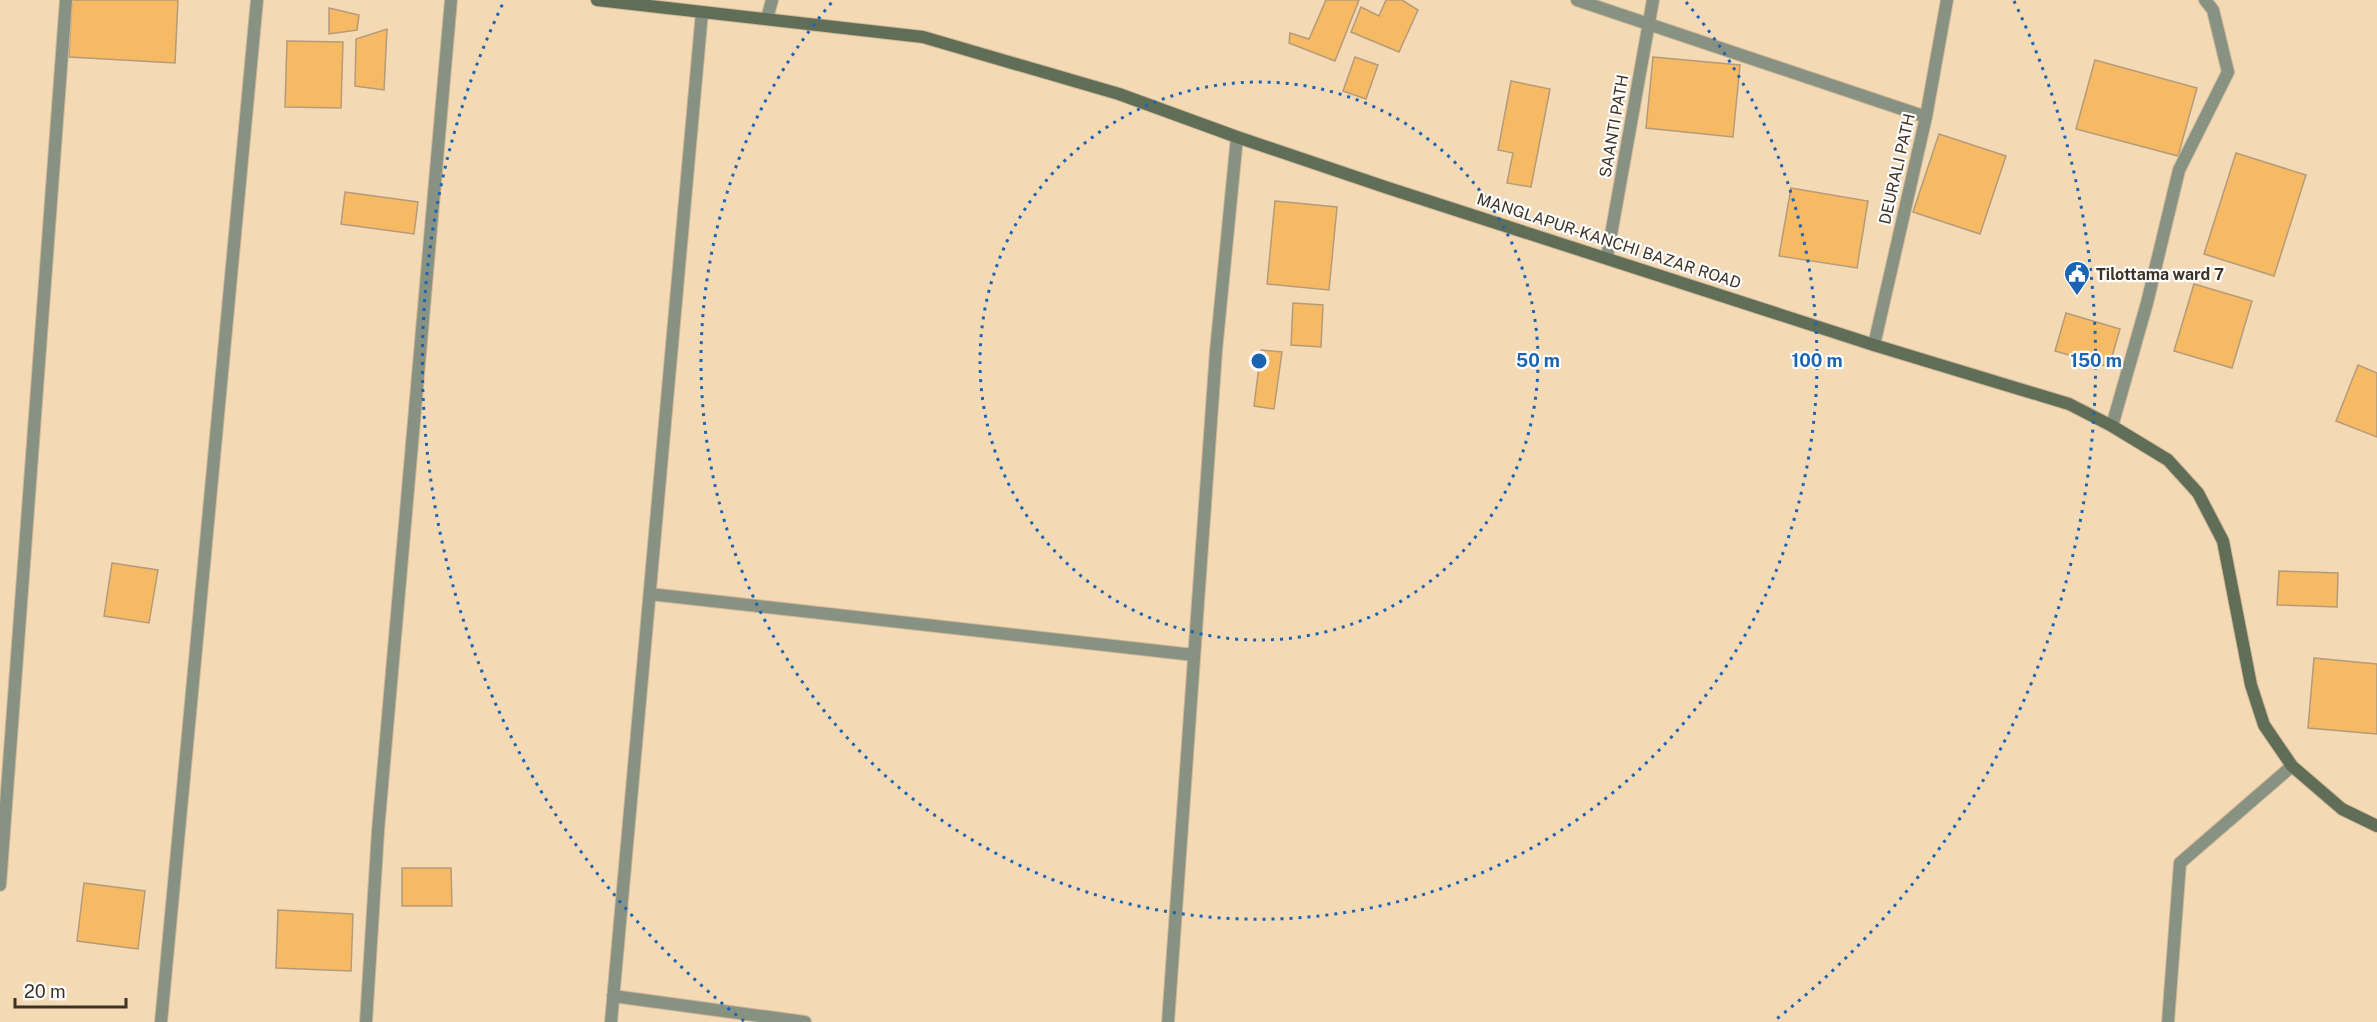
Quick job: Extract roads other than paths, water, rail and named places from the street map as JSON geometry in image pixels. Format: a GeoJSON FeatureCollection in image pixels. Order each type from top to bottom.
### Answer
{"type":"FeatureCollection","features":[{"type":"Feature","properties":{"kind":"street"},"geometry":{"type":"LineString","coordinates":[[0,885],[66,0]]}},
{"type":"Feature","properties":{"kind":"street"},"geometry":{"type":"LineString","coordinates":[[161,1022],[257,0]]}},
{"type":"Feature","properties":{"kind":"street"},"geometry":{"type":"LineString","coordinates":[[366,1022],[378,831],[450,0]]}},
{"type":"Feature","properties":{"kind":"street","name":"MANGLAPUR-KANCHI BAZAR ROAD"},"geometry":{"type":"LineString","coordinates":[[597,0],[923,38],[1119,93],[1237,137],[1399,192],[1607,257],[1874,345],[2069,404],[2112,426],[2168,460],[2198,493],[2223,541],[2252,685],[2264,725],[2292,766],[2342,809],[2377,826]]}},
{"type":"Feature","properties":{"kind":"street"},"geometry":{"type":"LineString","coordinates":[[767,19],[772,0]]}},
{"type":"Feature","properties":{"kind":"street"},"geometry":{"type":"LineString","coordinates":[[1577,0],[1926,117]]}},
{"type":"Feature","properties":{"kind":"street","name":"SAANTI PATH"},"geometry":{"type":"LineString","coordinates":[[1607,257],[1653,0]]}},
{"type":"Feature","properties":{"kind":"street","name":"DEURALI PATH"},"geometry":{"type":"LineString","coordinates":[[1874,345],[1926,117],[1947,0]]}},
{"type":"Feature","properties":{"kind":"street"},"geometry":{"type":"LineString","coordinates":[[2112,426],[2147,303],[2179,170],[2229,72],[2213,10],[2205,0]]}},
{"type":"Feature","properties":{"kind":"street"},"geometry":{"type":"LineString","coordinates":[[611,1022],[702,12]]}},
{"type":"Feature","properties":{"kind":"street"},"geometry":{"type":"LineString","coordinates":[[1168,1022],[1215,351],[1237,137]]}},
{"type":"Feature","properties":{"kind":"street"},"geometry":{"type":"LineString","coordinates":[[650,594],[1194,655]]}},
{"type":"Feature","properties":{"kind":"street"},"geometry":{"type":"LineString","coordinates":[[2168,1022],[2180,863],[2292,766]]}},
{"type":"Feature","properties":{"kind":"street"},"geometry":{"type":"LineString","coordinates":[[613,996],[805,1022]]}},
{"type":"Feature","properties":{"kind":"place","name":"Tilottama ward 7"},"geometry":{"type":"Point","coordinates":[2077,297]}}]}
